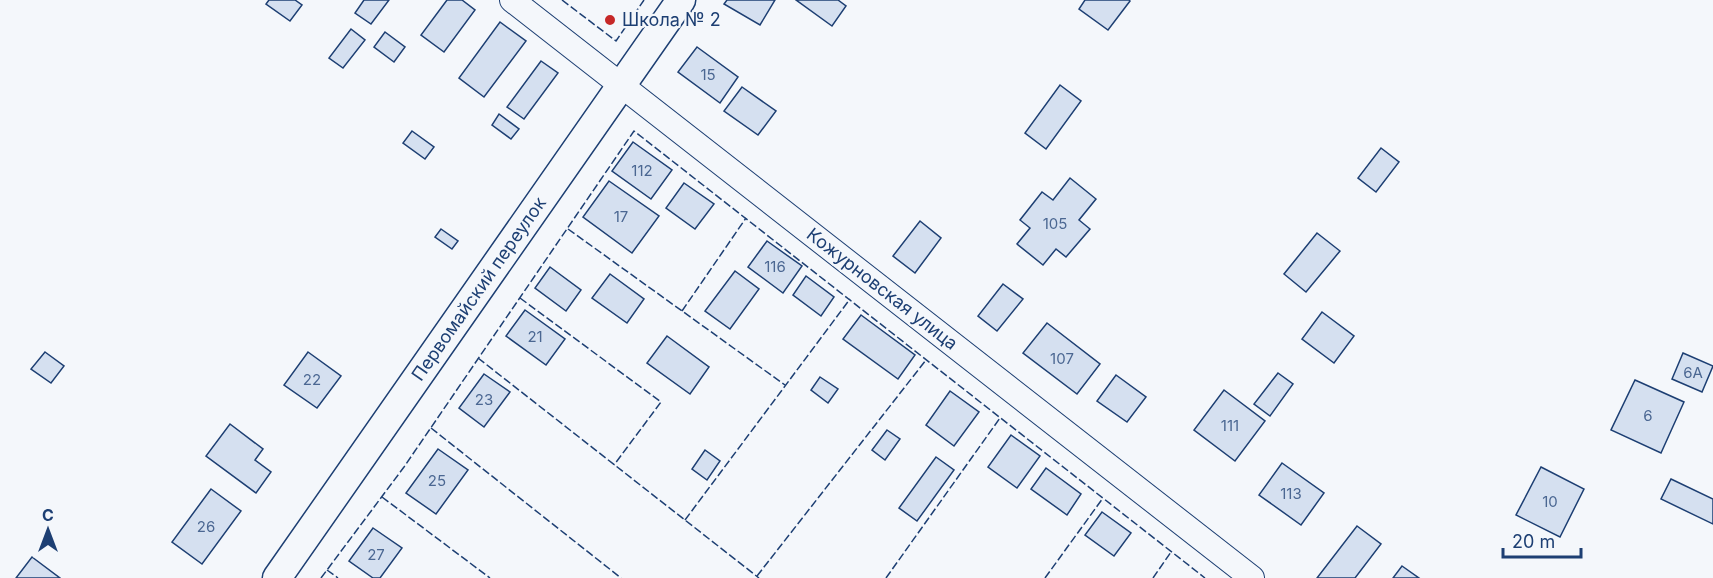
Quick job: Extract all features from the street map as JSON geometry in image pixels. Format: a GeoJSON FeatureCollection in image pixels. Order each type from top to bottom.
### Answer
{"type":"FeatureCollection","features":[{"type":"Feature","properties":{"kind":"street","name":"Кожурновская улица"},"geometry":{"type":"LineString","coordinates":[[512,0],[1252,578]]}},
{"type":"Feature","properties":{"kind":"street","name":"Первомайский переулок"},"geometry":{"type":"LineString","coordinates":[[277,578],[681,0]]}},
{"type":"Feature","properties":{"kind":"building"},"geometry":{"type":"Polygon","coordinates":[[[269,0],[295,0],[302,5],[290,21],[266,4],[269,0]]]}},
{"type":"Feature","properties":{"kind":"building"},"geometry":{"type":"Polygon","coordinates":[[[364,0],[389,0],[371,24],[355,13],[364,0]]]}},
{"type":"Feature","properties":{"kind":"building"},"geometry":{"type":"Polygon","coordinates":[[[447,0],[462,0],[475,10],[444,52],[421,35],[447,0]]]}},
{"type":"Feature","properties":{"kind":"building"},"geometry":{"type":"Polygon","coordinates":[[[727,0],[775,0],[760,25],[724,4],[727,0]]]}},
{"type":"Feature","properties":{"kind":"building"},"geometry":{"type":"Polygon","coordinates":[[[796,0],[838,0],[846,6],[832,26],[796,0]]]}},
{"type":"Feature","properties":{"kind":"building"},"geometry":{"type":"Polygon","coordinates":[[[1085,0],[1130,1],[1108,30],[1079,9],[1085,0]]]}},
{"type":"Feature","properties":{"kind":"building"},"geometry":{"type":"Polygon","coordinates":[[[500,22],[526,41],[484,97],[459,78],[500,22]]]}},
{"type":"Feature","properties":{"kind":"building"},"geometry":{"type":"Polygon","coordinates":[[[351,29],[365,40],[343,68],[329,58],[351,29]]]}},
{"type":"Feature","properties":{"kind":"building"},"geometry":{"type":"Polygon","coordinates":[[[385,32],[405,47],[394,62],[374,47],[385,32]]]}},
{"type":"Feature","properties":{"kind":"building"},"geometry":{"type":"Polygon","coordinates":[[[697,47],[738,77],[720,103],[678,72],[697,47]]]}},
{"type":"Feature","properties":{"kind":"building"},"geometry":{"type":"Polygon","coordinates":[[[541,61],[558,73],[524,119],[507,107],[541,61]]]}},
{"type":"Feature","properties":{"kind":"building"},"geometry":{"type":"Polygon","coordinates":[[[1060,85],[1081,101],[1046,149],[1025,133],[1060,85]]]}},
{"type":"Feature","properties":{"kind":"building"},"geometry":{"type":"Polygon","coordinates":[[[742,87],[776,111],[758,135],[724,111],[742,87]]]}},
{"type":"Feature","properties":{"kind":"building"},"geometry":{"type":"Polygon","coordinates":[[[499,114],[519,129],[511,139],[492,125],[499,114]]]}},
{"type":"Feature","properties":{"kind":"building"},"geometry":{"type":"Polygon","coordinates":[[[412,131],[434,147],[425,159],[403,143],[412,131]]]}},
{"type":"Feature","properties":{"kind":"building"},"geometry":{"type":"Polygon","coordinates":[[[633,142],[672,170],[651,199],[612,171],[633,142]]]}},
{"type":"Feature","properties":{"kind":"building"},"geometry":{"type":"Polygon","coordinates":[[[1381,148],[1399,162],[1376,192],[1358,178],[1381,148]]]}},
{"type":"Feature","properties":{"kind":"building"},"geometry":{"type":"Polygon","coordinates":[[[1070,178],[1096,199],[1079,220],[1090,229],[1066,257],[1056,249],[1043,265],[1017,244],[1030,228],[1020,220],[1042,192],[1053,200],[1070,178]]]}},
{"type":"Feature","properties":{"kind":"building"},"geometry":{"type":"Polygon","coordinates":[[[609,181],[659,216],[632,253],[583,217],[609,181]]]}},
{"type":"Feature","properties":{"kind":"building"},"geometry":{"type":"Polygon","coordinates":[[[684,183],[714,204],[695,229],[666,208],[684,183]]]}},
{"type":"Feature","properties":{"kind":"building"},"geometry":{"type":"Polygon","coordinates":[[[920,221],[941,238],[915,273],[893,256],[920,221]]]}},
{"type":"Feature","properties":{"kind":"building"},"geometry":{"type":"Polygon","coordinates":[[[441,229],[458,241],[452,249],[435,237],[441,229]]]}},
{"type":"Feature","properties":{"kind":"building"},"geometry":{"type":"Polygon","coordinates":[[[1317,233],[1340,251],[1306,292],[1284,274],[1317,233]]]}},
{"type":"Feature","properties":{"kind":"building"},"geometry":{"type":"Polygon","coordinates":[[[767,241],[802,266],[783,293],[748,267],[767,241]]]}},
{"type":"Feature","properties":{"kind":"building"},"geometry":{"type":"Polygon","coordinates":[[[550,267],[581,290],[566,311],[535,288],[550,267]]]}},
{"type":"Feature","properties":{"kind":"building"},"geometry":{"type":"Polygon","coordinates":[[[735,271],[759,289],[730,329],[705,311],[735,271]]]}},
{"type":"Feature","properties":{"kind":"building"},"geometry":{"type":"Polygon","coordinates":[[[610,274],[644,299],[627,323],[592,298],[610,274]]]}},
{"type":"Feature","properties":{"kind":"building"},"geometry":{"type":"Polygon","coordinates":[[[806,276],[834,297],[821,316],[793,295],[806,276]]]}},
{"type":"Feature","properties":{"kind":"building"},"geometry":{"type":"Polygon","coordinates":[[[1003,284],[1023,299],[997,331],[978,316],[1003,284]]]}},
{"type":"Feature","properties":{"kind":"building"},"geometry":{"type":"Polygon","coordinates":[[[525,310],[565,339],[546,365],[506,336],[525,310]]]}},
{"type":"Feature","properties":{"kind":"building"},"geometry":{"type":"Polygon","coordinates":[[[1322,312],[1354,336],[1334,363],[1302,339],[1322,312]]]}},
{"type":"Feature","properties":{"kind":"building"},"geometry":{"type":"Polygon","coordinates":[[[861,315],[915,355],[898,379],[843,339],[861,315]]]}},
{"type":"Feature","properties":{"kind":"building"},"geometry":{"type":"Polygon","coordinates":[[[1047,323],[1100,364],[1077,394],[1023,353],[1047,323]]]}},
{"type":"Feature","properties":{"kind":"building"},"geometry":{"type":"Polygon","coordinates":[[[667,336],[709,367],[690,394],[647,363],[667,336]]]}},
{"type":"Feature","properties":{"kind":"building"},"geometry":{"type":"Polygon","coordinates":[[[45,352],[64,366],[51,383],[31,369],[45,352]]]}},
{"type":"Feature","properties":{"kind":"building"},"geometry":{"type":"Polygon","coordinates":[[[308,352],[341,376],[317,408],[284,385],[308,352]]]}},
{"type":"Feature","properties":{"kind":"building"},"geometry":{"type":"Polygon","coordinates":[[[1683,353],[1713,366],[1702,392],[1672,379],[1683,353]]]}},
{"type":"Feature","properties":{"kind":"building"},"geometry":{"type":"Polygon","coordinates":[[[1278,373],[1293,384],[1270,416],[1254,404],[1278,373]]]}},
{"type":"Feature","properties":{"kind":"building"},"geometry":{"type":"Polygon","coordinates":[[[484,374],[510,392],[484,427],[459,408],[484,374]]]}},
{"type":"Feature","properties":{"kind":"building"},"geometry":{"type":"Polygon","coordinates":[[[1116,375],[1146,397],[1127,422],[1097,401],[1116,375]]]}},
{"type":"Feature","properties":{"kind":"building"},"geometry":{"type":"Polygon","coordinates":[[[820,377],[838,389],[828,403],[811,390],[820,377]]]}},
{"type":"Feature","properties":{"kind":"building"},"geometry":{"type":"Polygon","coordinates":[[[1635,380],[1684,402],[1661,453],[1611,430],[1635,380]]]}},
{"type":"Feature","properties":{"kind":"building"},"geometry":{"type":"Polygon","coordinates":[[[1224,390],[1265,421],[1235,461],[1194,430],[1224,390]]]}},
{"type":"Feature","properties":{"kind":"building"},"geometry":{"type":"Polygon","coordinates":[[[950,391],[979,412],[954,446],[926,425],[950,391]]]}},
{"type":"Feature","properties":{"kind":"building"},"geometry":{"type":"Polygon","coordinates":[[[230,424],[263,449],[255,460],[271,472],[256,493],[206,456],[230,424]]]}},
{"type":"Feature","properties":{"kind":"building"},"geometry":{"type":"Polygon","coordinates":[[[887,430],[900,439],[885,460],[872,450],[887,430]]]}},
{"type":"Feature","properties":{"kind":"building"},"geometry":{"type":"Polygon","coordinates":[[[1011,435],[1040,456],[1017,488],[988,467],[1011,435]]]}},
{"type":"Feature","properties":{"kind":"building"},"geometry":{"type":"Polygon","coordinates":[[[438,449],[468,470],[436,514],[406,493],[438,449]]]}},
{"type":"Feature","properties":{"kind":"building"},"geometry":{"type":"Polygon","coordinates":[[[705,450],[720,461],[707,480],[692,469],[705,450]]]}},
{"type":"Feature","properties":{"kind":"building"},"geometry":{"type":"Polygon","coordinates":[[[936,457],[954,470],[917,521],[899,508],[936,457]]]}},
{"type":"Feature","properties":{"kind":"building"},"geometry":{"type":"Polygon","coordinates":[[[1282,463],[1324,493],[1301,525],[1259,495],[1282,463]]]}},
{"type":"Feature","properties":{"kind":"building"},"geometry":{"type":"Polygon","coordinates":[[[1541,467],[1584,489],[1560,537],[1516,515],[1541,467]]]}},
{"type":"Feature","properties":{"kind":"building"},"geometry":{"type":"Polygon","coordinates":[[[1046,468],[1081,494],[1067,515],[1031,489],[1046,468]]]}},
{"type":"Feature","properties":{"kind":"building"},"geometry":{"type":"Polygon","coordinates":[[[1671,479],[1713,499],[1713,524],[1661,499],[1671,479]]]}},
{"type":"Feature","properties":{"kind":"building"},"geometry":{"type":"Polygon","coordinates":[[[211,489],[241,511],[202,564],[172,542],[211,489]]]}},
{"type":"Feature","properties":{"kind":"building"},"geometry":{"type":"Polygon","coordinates":[[[1102,512],[1131,533],[1114,556],[1085,535],[1102,512]]]}},
{"type":"Feature","properties":{"kind":"building"},"geometry":{"type":"Polygon","coordinates":[[[1357,526],[1381,544],[1355,578],[1317,578],[1357,526]]]}},
{"type":"Feature","properties":{"kind":"building"},"geometry":{"type":"Polygon","coordinates":[[[373,528],[402,548],[380,578],[373,578],[349,561],[373,528]]]}},
{"type":"Feature","properties":{"kind":"building"},"geometry":{"type":"Polygon","coordinates":[[[32,557],[60,578],[16,578],[32,557]]]}},
{"type":"Feature","properties":{"kind":"building"},"geometry":{"type":"Polygon","coordinates":[[[1402,566],[1419,578],[1393,578],[1402,566]]]}},
{"type":"Feature","properties":{"kind":"fence"},"geometry":{"type":"LineString","coordinates":[[562,0],[616,41],[644,0]]}},
{"type":"Feature","properties":{"kind":"fence"},"geometry":{"type":"LineString","coordinates":[[321,578],[404,467],[634,131],[1205,578]]}},
{"type":"Feature","properties":{"kind":"fence"},"geometry":{"type":"LineString","coordinates":[[682,311],[746,218]]}},
{"type":"Feature","properties":{"kind":"fence"},"geometry":{"type":"LineString","coordinates":[[568,229],[785,385]]}},
{"type":"Feature","properties":{"kind":"fence"},"geometry":{"type":"LineString","coordinates":[[520,298],[661,402],[614,465]]}},
{"type":"Feature","properties":{"kind":"fence"},"geometry":{"type":"LineString","coordinates":[[685,520],[850,299]]}},
{"type":"Feature","properties":{"kind":"fence"},"geometry":{"type":"LineString","coordinates":[[478,358],[759,578]]}},
{"type":"Feature","properties":{"kind":"fence"},"geometry":{"type":"LineString","coordinates":[[757,576],[926,360]]}},
{"type":"Feature","properties":{"kind":"fence"},"geometry":{"type":"LineString","coordinates":[[886,578],[1000,418]]}},
{"type":"Feature","properties":{"kind":"fence"},"geometry":{"type":"LineString","coordinates":[[431,428],[621,578]]}},
{"type":"Feature","properties":{"kind":"fence"},"geometry":{"type":"LineString","coordinates":[[382,497],[490,578]]}},
{"type":"Feature","properties":{"kind":"fence"},"geometry":{"type":"LineString","coordinates":[[1045,578],[1103,498]]}},
{"type":"Feature","properties":{"kind":"fence"},"geometry":{"type":"LineString","coordinates":[[1153,578],[1171,552]]}},
{"type":"Feature","properties":{"kind":"fence"},"geometry":{"type":"LineString","coordinates":[[327,570],[338,578]]}},
{"type":"Feature","properties":{"kind":"place","name":"Школа № 2"},"geometry":{"type":"Point","coordinates":[610,20]}}]}
